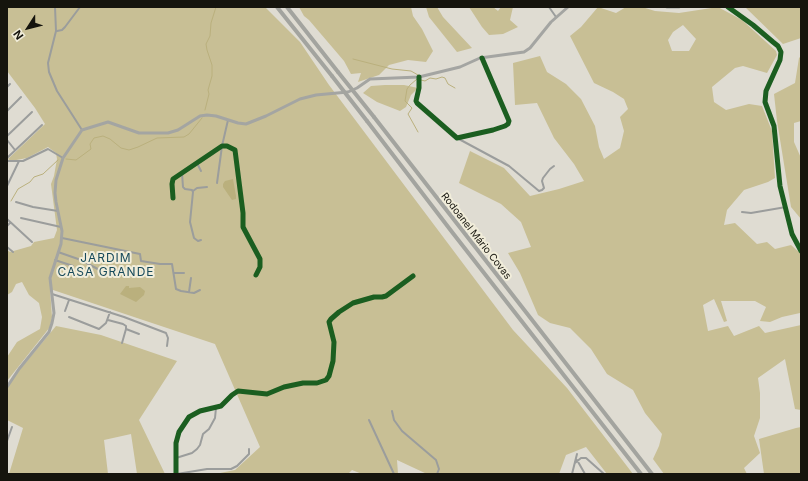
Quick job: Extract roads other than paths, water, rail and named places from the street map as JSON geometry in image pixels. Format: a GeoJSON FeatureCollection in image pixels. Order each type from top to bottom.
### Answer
{"type":"FeatureCollection","features":[{"type":"Feature","properties":{"kind":"highway","name":"Rodoanel Mário Covas"},"geometry":{"type":"LineString","coordinates":[[277,7],[641,474]]}},
{"type":"Feature","properties":{"kind":"highway","name":"Rodoanel Mário Covas"},"geometry":{"type":"LineString","coordinates":[[287,7],[652,474]]}},
{"type":"Feature","properties":{"kind":"main road"},"geometry":{"type":"LineString","coordinates":[[7,387],[17,371],[49,332],[53,317],[50,278],[62,238],[62,228],[55,193],[58,173],[64,158],[82,130],[108,122],[137,132],[166,133],[178,130],[204,115],[213,115],[246,124],[300,99],[316,95],[348,92],[372,79],[419,77],[458,67],[482,58],[526,51],[556,17],[568,7]]}},
{"type":"Feature","properties":{"kind":"main road"},"geometry":{"type":"LineString","coordinates":[[667,7],[679,7]]}},
{"type":"Feature","properties":{"kind":"main road"},"geometry":{"type":"LineString","coordinates":[[728,7],[771,39],[778,46],[781,52],[781,59],[766,90],[765,100],[773,125],[778,174],[792,234],[801,251]]}},
{"type":"Feature","properties":{"kind":"street"},"geometry":{"type":"LineString","coordinates":[[54,7],[56,31],[48,63],[48,72],[57,91],[82,130]]}},
{"type":"Feature","properties":{"kind":"street"},"geometry":{"type":"LineString","coordinates":[[56,31],[62,30],[80,7]]}},
{"type":"Feature","properties":{"kind":"street"},"geometry":{"type":"LineString","coordinates":[[549,7],[556,17]]}},
{"type":"Feature","properties":{"kind":"street"},"geometry":{"type":"LineString","coordinates":[[458,138],[493,130],[504,126],[509,122],[482,58]]}},
{"type":"Feature","properties":{"kind":"street"},"geometry":{"type":"LineString","coordinates":[[419,77],[420,88],[416,101],[417,103],[458,138],[509,166],[539,191],[544,188],[542,181],[543,178],[554,166]]}},
{"type":"Feature","properties":{"kind":"street"},"geometry":{"type":"LineString","coordinates":[[7,87],[10,84]]}},
{"type":"Feature","properties":{"kind":"street"},"geometry":{"type":"LineString","coordinates":[[7,111],[21,98]]}},
{"type":"Feature","properties":{"kind":"street"},"geometry":{"type":"LineString","coordinates":[[7,136],[32,112]]}},
{"type":"Feature","properties":{"kind":"street"},"geometry":{"type":"LineString","coordinates":[[217,183],[222,146],[228,120]]}},
{"type":"Feature","properties":{"kind":"street"},"geometry":{"type":"LineString","coordinates":[[7,159],[42,125]]}},
{"type":"Feature","properties":{"kind":"street"},"geometry":{"type":"LineString","coordinates":[[7,140],[15,150]]}},
{"type":"Feature","properties":{"kind":"street"},"geometry":{"type":"LineString","coordinates":[[173,198],[173,179],[222,146],[236,151],[243,213],[243,226],[260,259],[260,267],[256,275]]}},
{"type":"Feature","properties":{"kind":"street"},"geometry":{"type":"LineString","coordinates":[[7,159],[19,161],[26,160],[48,149],[64,158]]}},
{"type":"Feature","properties":{"kind":"street"},"geometry":{"type":"LineString","coordinates":[[7,186],[19,161]]}},
{"type":"Feature","properties":{"kind":"street"},"geometry":{"type":"LineString","coordinates":[[197,163],[201,171]]}},
{"type":"Feature","properties":{"kind":"street"},"geometry":{"type":"LineString","coordinates":[[182,173],[183,187],[185,189],[193,191],[197,188],[207,187]]}},
{"type":"Feature","properties":{"kind":"street"},"geometry":{"type":"LineString","coordinates":[[193,191],[190,224],[195,240],[201,240]]}},
{"type":"Feature","properties":{"kind":"street"},"geometry":{"type":"LineString","coordinates":[[16,202],[33,207],[58,211]]}},
{"type":"Feature","properties":{"kind":"street"},"geometry":{"type":"LineString","coordinates":[[742,212],[751,213],[786,207]]}},
{"type":"Feature","properties":{"kind":"street"},"geometry":{"type":"LineString","coordinates":[[21,218],[62,228]]}},
{"type":"Feature","properties":{"kind":"street"},"geometry":{"type":"LineString","coordinates":[[7,219],[32,242]]}},
{"type":"Feature","properties":{"kind":"street"},"geometry":{"type":"LineString","coordinates":[[7,226],[10,223]]}},
{"type":"Feature","properties":{"kind":"street"},"geometry":{"type":"LineString","coordinates":[[62,238],[140,254],[141,261],[172,264],[176,289],[194,293],[200,290]]}},
{"type":"Feature","properties":{"kind":"street"},"geometry":{"type":"LineString","coordinates":[[7,247],[13,252]]}},
{"type":"Feature","properties":{"kind":"street"},"geometry":{"type":"LineString","coordinates":[[58,252],[81,260],[103,272],[116,275]]}},
{"type":"Feature","properties":{"kind":"street"},"geometry":{"type":"LineString","coordinates":[[55,260],[73,266]]}},
{"type":"Feature","properties":{"kind":"street"},"geometry":{"type":"LineString","coordinates":[[103,272],[112,270],[126,272]]}},
{"type":"Feature","properties":{"kind":"street"},"geometry":{"type":"LineString","coordinates":[[174,273],[184,273]]}},
{"type":"Feature","properties":{"kind":"street"},"geometry":{"type":"LineString","coordinates":[[249,449],[249,454],[237,466],[231,469],[207,469],[176,474],[176,442],[189,417],[200,411],[221,406],[238,391],[267,394],[284,387],[303,383],[317,383],[326,380],[329,376],[333,361],[334,342],[329,322],[331,319],[353,303],[374,297],[386,296],[413,276]]}},
{"type":"Feature","properties":{"kind":"street"},"geometry":{"type":"LineString","coordinates":[[189,292],[191,278]]}},
{"type":"Feature","properties":{"kind":"street"},"geometry":{"type":"LineString","coordinates":[[51,294],[110,312],[166,333],[168,338],[167,346]]}},
{"type":"Feature","properties":{"kind":"street"},"geometry":{"type":"LineString","coordinates":[[65,311],[69,300]]}},
{"type":"Feature","properties":{"kind":"street"},"geometry":{"type":"LineString","coordinates":[[69,317],[99,330],[108,320],[110,312]]}},
{"type":"Feature","properties":{"kind":"street"},"geometry":{"type":"LineString","coordinates":[[108,320],[123,324],[126,326],[126,329],[139,334]]}},
{"type":"Feature","properties":{"kind":"street"},"geometry":{"type":"LineString","coordinates":[[122,343],[126,329]]}},
{"type":"Feature","properties":{"kind":"street"},"geometry":{"type":"LineString","coordinates":[[176,458],[192,453],[197,449],[200,445],[203,434],[209,429],[215,418],[216,408]]}},
{"type":"Feature","properties":{"kind":"street"},"geometry":{"type":"LineString","coordinates":[[392,411],[394,420],[402,431],[436,460],[439,469],[437,474]]}},
{"type":"Feature","properties":{"kind":"street"},"geometry":{"type":"LineString","coordinates":[[369,420],[394,474]]}},
{"type":"Feature","properties":{"kind":"street"},"geometry":{"type":"LineString","coordinates":[[7,441],[12,427]]}},
{"type":"Feature","properties":{"kind":"street"},"geometry":{"type":"LineString","coordinates":[[572,474],[577,454]]}},
{"type":"Feature","properties":{"kind":"street"},"geometry":{"type":"LineString","coordinates":[[575,463],[581,458],[586,458],[604,474]]}},
{"type":"Feature","properties":{"kind":"street"},"geometry":{"type":"LineString","coordinates":[[577,460],[586,474]]}},
{"type":"Feature","properties":{"kind":"waterway"},"geometry":{"type":"LineString","coordinates":[[205,110],[212,76],[212,65],[206,44],[210,36],[211,23],[216,7]]}},
{"type":"Feature","properties":{"kind":"waterway"},"geometry":{"type":"LineString","coordinates":[[353,59],[392,69],[411,71],[418,75]]}},
{"type":"Feature","properties":{"kind":"waterway"},"geometry":{"type":"LineString","coordinates":[[418,132],[408,114],[412,108],[405,101],[407,89],[410,85],[417,79],[425,81],[430,78],[436,79],[442,77],[445,78],[448,84],[455,88]]}},
{"type":"Feature","properties":{"kind":"waterway"},"geometry":{"type":"LineString","coordinates":[[66,159],[76,160],[91,149],[90,144],[94,138],[103,136],[110,139],[121,148],[129,150],[157,138],[184,137],[189,134],[202,118]]}},
{"type":"Feature","properties":{"kind":"waterway"},"geometry":{"type":"LineString","coordinates":[[11,201],[18,189],[30,182],[34,177],[43,174],[58,160]]}},
{"type":"Feature","properties":{"kind":"district","name":"JARDIM CASA GRANDE"},"geometry":{"type":"Point","coordinates":[106,265]}}]}
